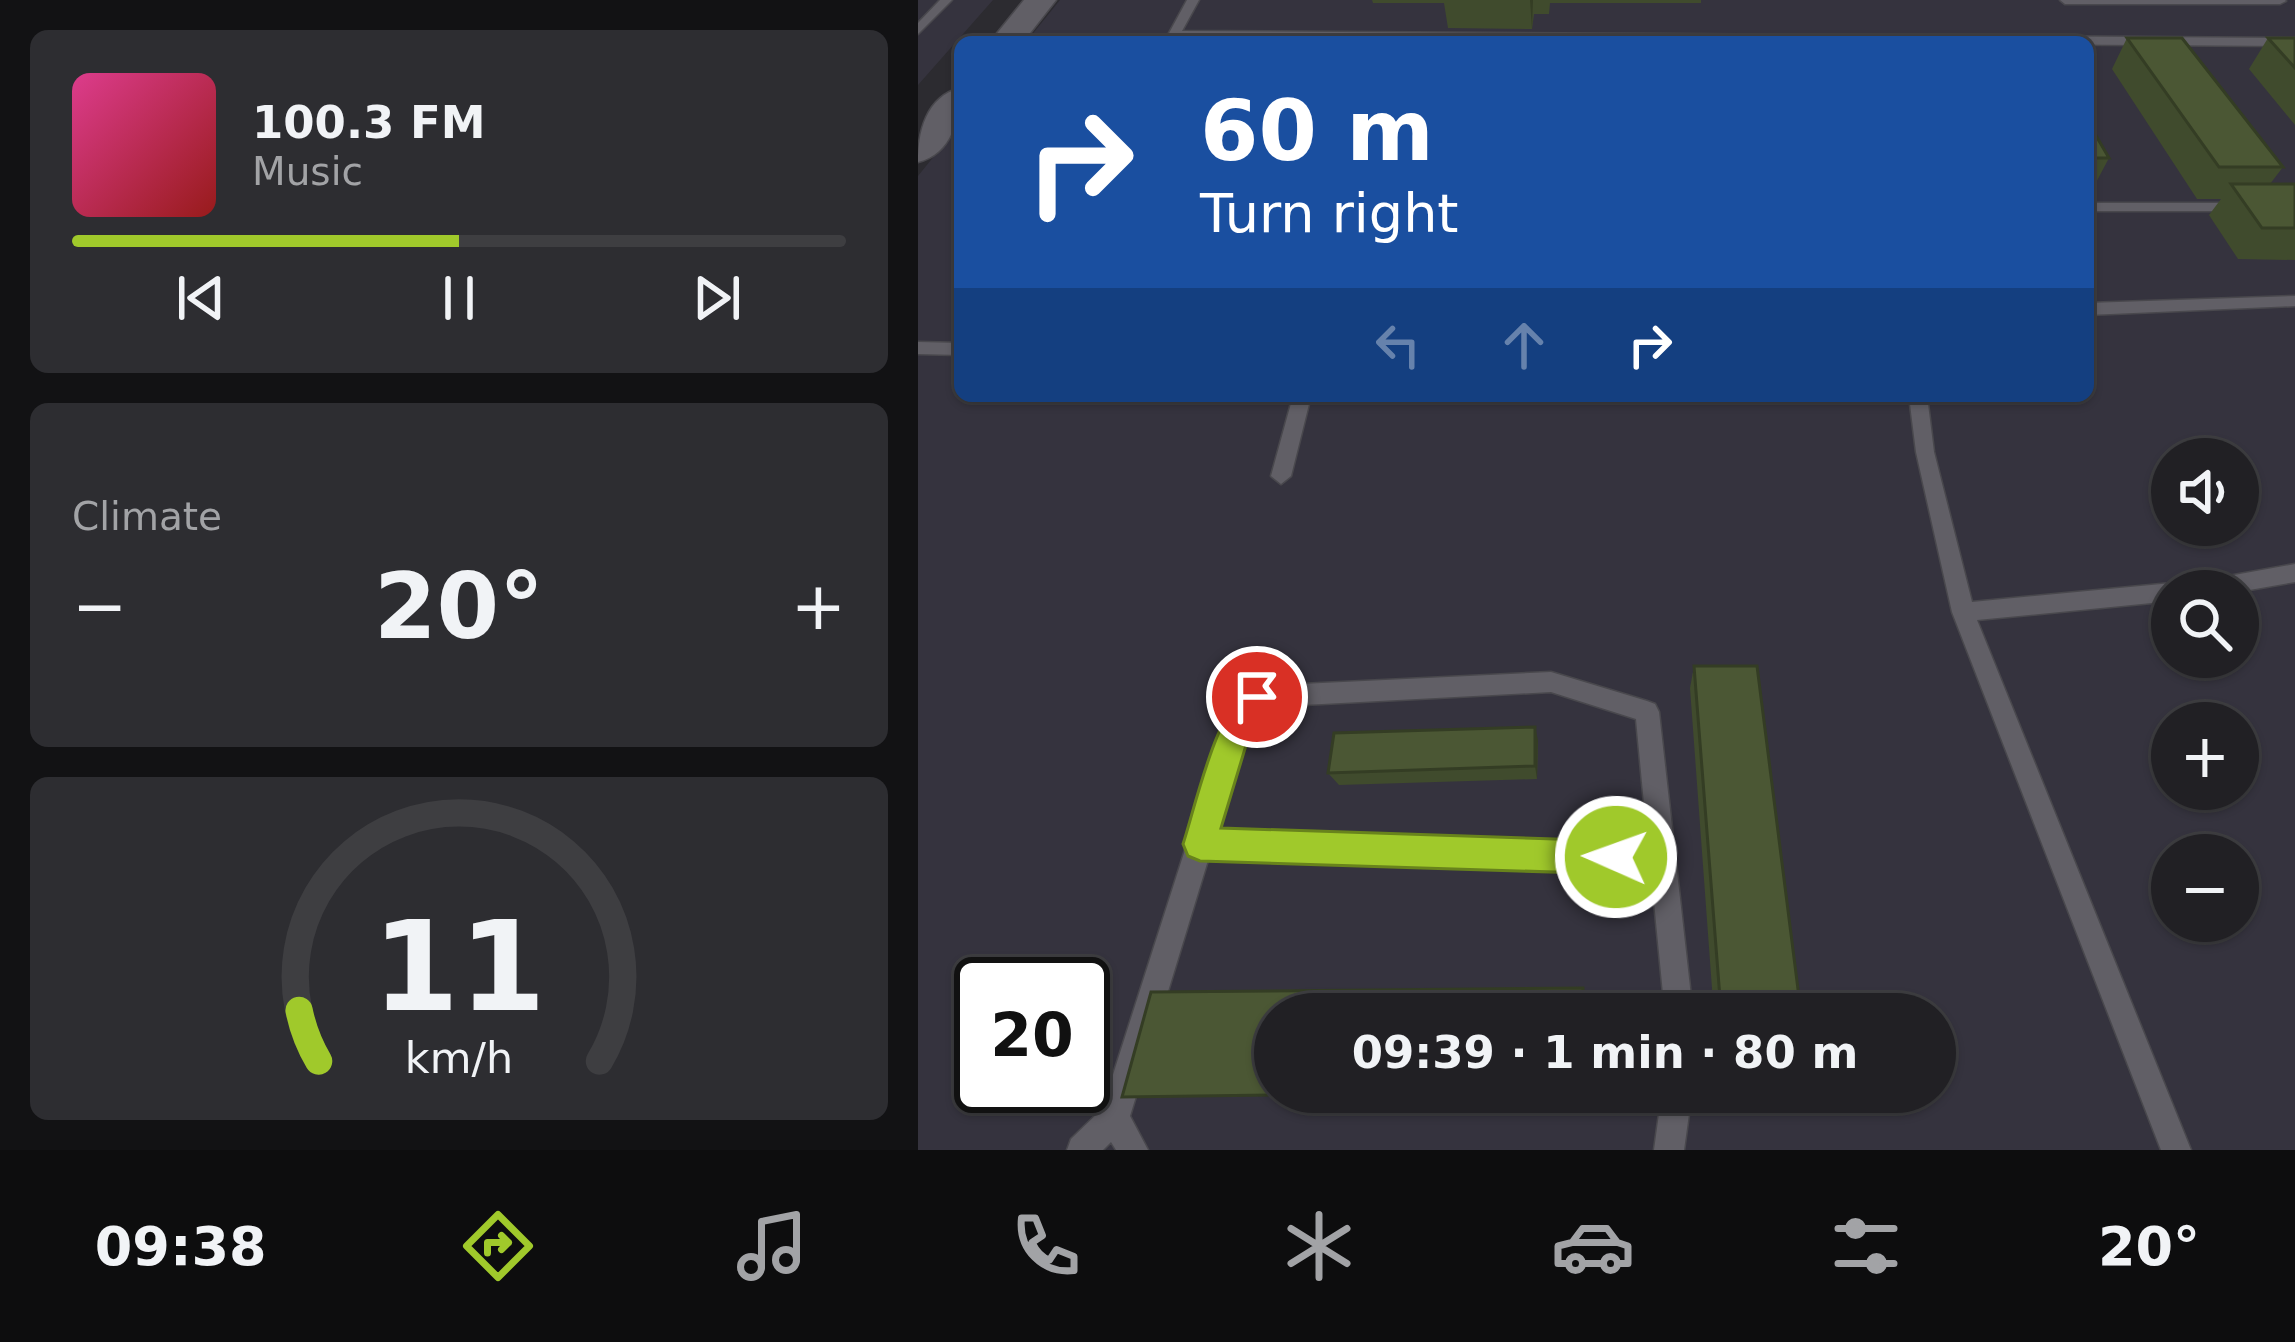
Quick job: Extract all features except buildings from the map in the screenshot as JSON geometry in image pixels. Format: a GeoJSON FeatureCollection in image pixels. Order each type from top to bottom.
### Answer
{"type":"FeatureCollection","features":[{"type":"Feature","properties":{"kind":"main road"},"geometry":{"type":"LineString","coordinates":[[1011,36],[1040,0]]}},
{"type":"Feature","properties":{"kind":"main road"},"geometry":{"type":"LineString","coordinates":[[918,151],[954,106]]}},
{"type":"Feature","properties":{"kind":"lane"},"geometry":{"type":"LineString","coordinates":[[918,30],[946,0]]}},
{"type":"Feature","properties":{"kind":"lane"},"geometry":{"type":"LineString","coordinates":[[1193,0],[1174,35],[1292,36]]}},
{"type":"Feature","properties":{"kind":"lane"},"geometry":{"type":"LineString","coordinates":[[2064,1],[2280,0],[2295,15]]}},
{"type":"Feature","properties":{"kind":"lane"},"geometry":{"type":"LineString","coordinates":[[2064,1],[2088,36]]}},
{"type":"Feature","properties":{"kind":"lane"},"geometry":{"type":"LineString","coordinates":[[2094,41],[2295,42]]}},
{"type":"Feature","properties":{"kind":"lane"},"geometry":{"type":"LineString","coordinates":[[2094,207],[2295,207]]}},
{"type":"Feature","properties":{"kind":"lane"},"geometry":{"type":"LineString","coordinates":[[2094,309],[2295,301]]}},
{"type":"Feature","properties":{"kind":"lane"},"geometry":{"type":"LineString","coordinates":[[918,348],[954,349]]}},
{"type":"Feature","properties":{"kind":"lane"},"geometry":{"type":"LineString","coordinates":[[1281,476],[1300,402]]}},
{"type":"Feature","properties":{"kind":"lane"},"geometry":{"type":"LineString","coordinates":[[1919,402],[1925,452],[1964,612],[2176,1150]]}},
{"type":"Feature","properties":{"kind":"lane"},"geometry":{"type":"LineString","coordinates":[[2259,579],[2295,573]]}},
{"type":"Feature","properties":{"kind":"lane"},"geometry":{"type":"LineString","coordinates":[[1964,612],[2151,594]]}},
{"type":"Feature","properties":{"kind":"lane"},"geometry":{"type":"LineString","coordinates":[[1082,1150],[1114,1118],[1237,725],[1257,697],[1551,682],[1647,712],[1677,993]]}},
{"type":"Feature","properties":{"kind":"lane"},"geometry":{"type":"LineString","coordinates":[[1200,844],[1663,859]]}},
{"type":"Feature","properties":{"kind":"lane"},"geometry":{"type":"LineString","coordinates":[[1670,1150],[1674,1113]]}},
{"type":"Feature","properties":{"kind":"lane"},"geometry":{"type":"LineString","coordinates":[[1114,1118],[1133,1150]]}},
{"type":"Feature","properties":{"kind":"shaded area"},"geometry":{"type":"Polygon","coordinates":[[[918,0],[993,0],[961,36],[954,36],[954,44],[918,85],[918,0]]]}},
{"type":"Feature","properties":{"kind":"shaded area"},"geometry":{"type":"Polygon","coordinates":[[[1060,0],[2295,0],[2295,1150],[918,1150],[918,176],[954,131],[954,402],[2094,402],[2094,36],[1031,36],[1060,0]]]}},
{"type":"Feature","properties":{"kind":"route"},"geometry":{"type":"LineString","coordinates":[[1257,697],[1237,725],[1200,844],[1616,857]]}}]}
